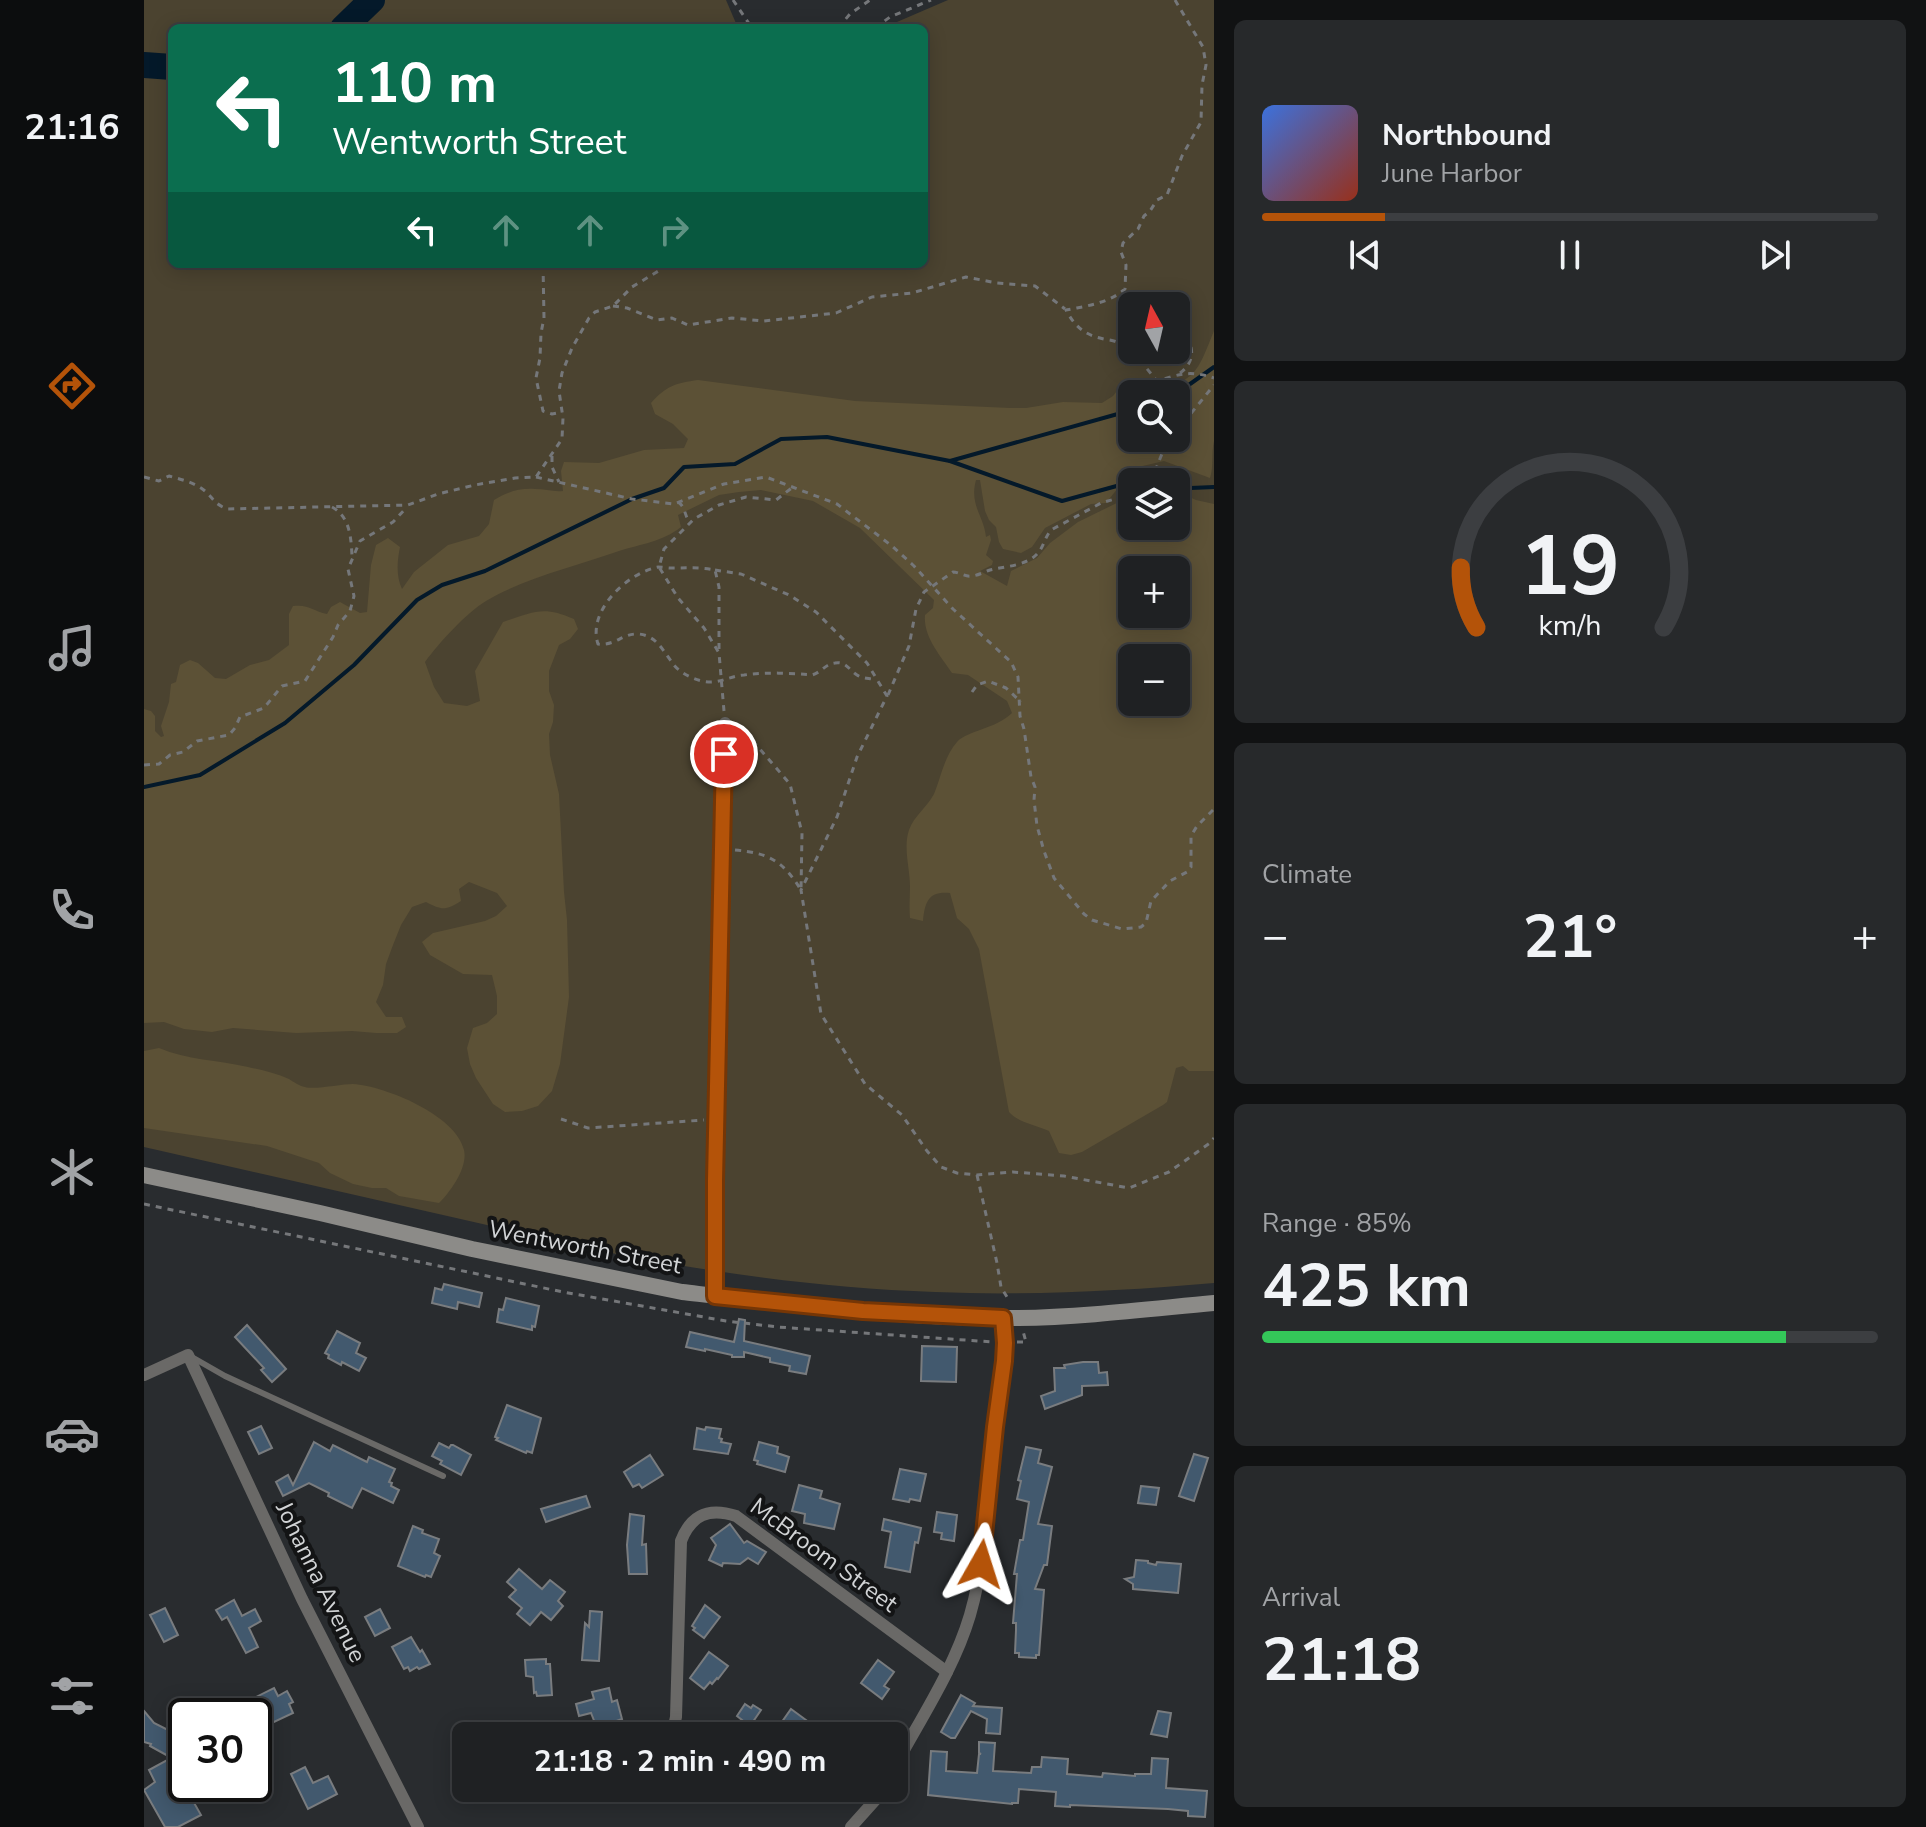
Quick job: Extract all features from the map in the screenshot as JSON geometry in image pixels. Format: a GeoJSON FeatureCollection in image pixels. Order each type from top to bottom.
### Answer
{"type":"FeatureCollection","features":[{"type":"Feature","properties":{"kind":"main road","name":"Wentworth Street"},"geometry":{"type":"LineString","coordinates":[[144,1175],[472,1249],[715,1296],[919,1315],[1011,1318],[1087,1315],[1214,1303]]}},
{"type":"Feature","properties":{"kind":"street"},"geometry":{"type":"LineString","coordinates":[[715,1296],[725,723]]}},
{"type":"Feature","properties":{"kind":"street"},"geometry":{"type":"LineString","coordinates":[[908,1743],[947,1672],[969,1616],[981,1564],[1005,1343],[1011,1318]]}},
{"type":"Feature","properties":{"kind":"street"},"geometry":{"type":"LineString","coordinates":[[144,1375],[188,1355]]}},
{"type":"Feature","properties":{"kind":"street","name":"Johanna Avenue"},"geometry":{"type":"LineString","coordinates":[[188,1355],[302,1599],[418,1827]]}},
{"type":"Feature","properties":{"kind":"street","name":"McBroom Street"},"geometry":{"type":"LineString","coordinates":[[675,1722],[681,1541],[692,1521],[713,1512],[736,1516],[947,1672]]}},
{"type":"Feature","properties":{"kind":"street"},"geometry":{"type":"LineString","coordinates":[[851,1827],[873,1802]]}},
{"type":"Feature","properties":{"kind":"lane"},"geometry":{"type":"LineString","coordinates":[[188,1355],[225,1376],[443,1476]]}},
{"type":"Feature","properties":{"kind":"path"},"geometry":{"type":"LineString","coordinates":[[733,0],[749,24]]}},
{"type":"Feature","properties":{"kind":"path"},"geometry":{"type":"LineString","coordinates":[[841,24],[870,0]]}},
{"type":"Feature","properties":{"kind":"path"},"geometry":{"type":"LineString","coordinates":[[880,24],[931,0]]}},
{"type":"Feature","properties":{"kind":"path"},"geometry":{"type":"LineString","coordinates":[[1066,310],[1096,304],[1118,296],[1125,289],[1123,243],[1138,229],[1157,200],[1167,195],[1182,156],[1201,122],[1206,65],[1203,47],[1175,0]]}},
{"type":"Feature","properties":{"kind":"path"},"geometry":{"type":"LineString","coordinates":[[543,268],[544,318],[536,378],[543,411],[552,414],[563,412]]}},
{"type":"Feature","properties":{"kind":"path"},"geometry":{"type":"LineString","coordinates":[[536,477],[562,439],[563,412],[559,391],[562,373],[589,318],[595,312],[613,306],[632,287],[663,268]]}},
{"type":"Feature","properties":{"kind":"path"},"geometry":{"type":"LineString","coordinates":[[613,306],[657,320],[672,318],[688,325],[732,318],[764,321],[836,313],[872,297],[912,293],[966,277],[1035,286],[1066,310],[1074,324],[1084,332],[1118,343],[1137,357],[1157,381],[1180,373],[1189,364]]}},
{"type":"Feature","properties":{"kind":"path"},"geometry":{"type":"LineString","coordinates":[[1180,373],[1212,377]]}},
{"type":"Feature","properties":{"kind":"path"},"geometry":{"type":"LineString","coordinates":[[1190,415],[1214,385]]}},
{"type":"Feature","properties":{"kind":"path"},"geometry":{"type":"LineString","coordinates":[[552,453],[552,467],[559,482]]}},
{"type":"Feature","properties":{"kind":"path"},"geometry":{"type":"LineString","coordinates":[[144,477],[159,481],[169,476],[183,480],[200,488],[216,505],[227,509],[408,505],[475,485],[536,477],[632,499],[674,504],[724,484],[766,477],[837,504],[892,546],[1011,662],[1018,677],[1020,716],[1035,787],[1037,826],[1044,851],[1054,878],[1092,920],[1122,929],[1141,927],[1146,923],[1151,901],[1170,881],[1191,867],[1191,836],[1214,809]]}},
{"type":"Feature","properties":{"kind":"path"},"geometry":{"type":"LineString","coordinates":[[719,653],[659,567],[664,549],[690,522],[719,505],[746,497],[776,500],[793,487]]}},
{"type":"Feature","properties":{"kind":"path"},"geometry":{"type":"LineString","coordinates":[[801,890],[837,817],[857,757],[909,646],[916,609],[924,592],[953,572],[971,576],[1013,567],[1035,556],[1051,530],[1101,503],[1118,498]]}},
{"type":"Feature","properties":{"kind":"path"},"geometry":{"type":"LineString","coordinates":[[678,502],[690,522]]}},
{"type":"Feature","properties":{"kind":"path"},"geometry":{"type":"LineString","coordinates":[[144,765],[159,764],[197,741],[229,735],[240,717],[264,708],[282,686],[305,681],[338,625],[350,611],[354,596],[348,569],[360,541],[393,522],[408,505]]}},
{"type":"Feature","properties":{"kind":"path"},"geometry":{"type":"LineString","coordinates":[[332,506],[347,523],[352,560]]}},
{"type":"Feature","properties":{"kind":"path"},"geometry":{"type":"LineString","coordinates":[[878,680],[861,678],[842,663],[832,663],[820,673],[812,675],[741,675],[721,682],[703,681],[687,675],[672,664],[663,648],[652,638],[638,634],[623,637],[609,645],[598,644],[595,634],[606,604],[616,591],[637,576],[659,567],[698,567],[741,574],[789,595],[816,612],[867,663],[878,680],[887,696]]}},
{"type":"Feature","properties":{"kind":"path"},"geometry":{"type":"LineString","coordinates":[[715,570],[719,587],[719,653],[725,723],[752,740],[790,784],[802,833],[801,890],[821,1014],[865,1084],[902,1115],[941,1167],[957,1173],[1013,1172],[1064,1176],[1129,1188],[1169,1172],[1214,1138]]}},
{"type":"Feature","properties":{"kind":"path"},"geometry":{"type":"LineString","coordinates":[[972,692],[977,685],[988,681],[1006,688],[1021,702]]}},
{"type":"Feature","properties":{"kind":"path"},"geometry":{"type":"LineString","coordinates":[[722,849],[760,853],[778,861],[801,890]]}},
{"type":"Feature","properties":{"kind":"path"},"geometry":{"type":"LineString","coordinates":[[561,1119],[588,1128],[716,1119]]}},
{"type":"Feature","properties":{"kind":"path"},"geometry":{"type":"LineString","coordinates":[[977,1175],[1001,1287],[1011,1318],[1026,1342],[1005,1343]]}},
{"type":"Feature","properties":{"kind":"shaded area"},"geometry":{"type":"Polygon","coordinates":[[[144,0],[726,0],[736,24],[168,24],[168,268],[928,268],[928,24],[892,24],[948,0],[1214,0],[1214,1283],[1074,1292],[970,1293],[851,1287],[688,1267],[606,1252],[144,1147],[144,0]]]}},
{"type":"Feature","properties":{"kind":"shaded area"},"geometry":{"type":"Polygon","coordinates":[[[1214,331],[1214,441],[1210,478],[1190,468],[1164,461],[1134,468],[1118,468],[1118,488],[1106,503],[1091,504],[1045,528],[1032,547],[1021,553],[1003,549],[996,527],[985,511],[980,480],[976,480],[974,489],[986,537],[990,535],[991,540],[986,555],[993,561],[992,565],[980,571],[1007,586],[1011,571],[1037,558],[1050,543],[1078,522],[1118,502],[1118,540],[1190,540],[1190,497],[1214,504],[1214,1071],[1189,1071],[1183,1066],[1176,1068],[1167,1102],[1163,1105],[1082,1152],[1071,1155],[1059,1153],[1049,1131],[1022,1121],[1009,1112],[979,949],[969,929],[957,918],[950,893],[937,894],[929,899],[923,921],[910,918],[907,837],[911,825],[934,794],[957,742],[1012,713],[1007,701],[968,675],[952,673],[934,646],[925,623],[925,615],[933,608],[934,600],[860,528],[813,501],[761,490],[719,495],[678,515],[681,527],[666,536],[551,573],[501,593],[470,613],[425,662],[444,703],[467,706],[480,701],[475,671],[503,622],[546,611],[574,619],[578,629],[570,639],[559,645],[549,671],[549,691],[554,705],[549,734],[550,755],[559,794],[569,997],[560,1064],[552,1091],[538,1106],[505,1112],[493,1104],[470,1064],[467,1048],[473,1028],[487,1023],[497,1014],[492,975],[463,974],[430,955],[422,942],[433,933],[485,921],[507,906],[497,893],[469,882],[459,889],[461,901],[447,908],[426,902],[412,907],[401,925],[376,1002],[386,1017],[402,1017],[406,1027],[397,1033],[296,1033],[233,1028],[212,1032],[184,1029],[164,1022],[144,1023],[144,709],[155,716],[155,731],[164,736],[161,726],[171,684],[176,682],[180,665],[190,660],[215,678],[226,679],[250,665],[269,660],[289,645],[289,614],[293,606],[327,614],[331,607],[340,602],[360,613],[367,612],[376,545],[388,538],[400,547],[398,569],[402,589],[414,572],[448,545],[479,536],[489,524],[494,500],[524,489],[563,491],[561,471],[564,462],[599,463],[644,450],[684,448],[688,439],[673,424],[655,414],[651,403],[677,384],[698,380],[855,401],[1010,408],[1063,402],[1102,403],[1118,390],[1118,452],[1190,452],[1190,380],[1184,380],[1200,363],[1214,331]]]}},
{"type":"Feature","properties":{"kind":"shaded area"},"geometry":{"type":"Polygon","coordinates":[[[159,1048],[268,1072],[305,1087],[353,1084],[383,1090],[418,1105],[448,1125],[464,1150],[461,1171],[439,1203],[399,1196],[386,1188],[353,1184],[330,1173],[319,1163],[267,1146],[144,1128],[144,1051],[159,1048]]]}},
{"type":"Feature","properties":{"kind":"building"},"geometry":{"type":"Polygon","coordinates":[[[444,1284],[482,1293],[479,1307],[458,1302],[457,1309],[432,1303],[435,1288],[442,1290],[444,1284]]]}},
{"type":"Feature","properties":{"kind":"building"},"geometry":{"type":"Polygon","coordinates":[[[506,1298],[539,1306],[532,1330],[497,1322],[499,1309],[503,1310],[506,1298]]]}},
{"type":"Feature","properties":{"kind":"building"},"geometry":{"type":"Polygon","coordinates":[[[739,1319],[745,1320],[744,1341],[810,1356],[806,1374],[789,1371],[790,1366],[770,1362],[770,1358],[744,1352],[744,1357],[732,1357],[686,1347],[690,1332],[734,1342],[739,1319]]]}},
{"type":"Feature","properties":{"kind":"building"},"geometry":{"type":"Polygon","coordinates":[[[247,1325],[286,1369],[272,1382],[261,1370],[264,1368],[235,1337],[247,1325]]]}},
{"type":"Feature","properties":{"kind":"building"},"geometry":{"type":"Polygon","coordinates":[[[337,1331],[360,1343],[356,1353],[366,1358],[359,1371],[342,1362],[341,1365],[325,1353],[337,1331]]]}},
{"type":"Feature","properties":{"kind":"building"},"geometry":{"type":"Polygon","coordinates":[[[922,1346],[957,1347],[956,1382],[921,1381],[922,1346]]]}},
{"type":"Feature","properties":{"kind":"building"},"geometry":{"type":"Polygon","coordinates":[[[1098,1362],[1099,1373],[1107,1372],[1108,1385],[1082,1386],[1082,1395],[1045,1409],[1041,1396],[1055,1391],[1054,1368],[1098,1362]]]}},
{"type":"Feature","properties":{"kind":"building"},"geometry":{"type":"Polygon","coordinates":[[[507,1405],[541,1418],[532,1453],[496,1440],[507,1405]]]}},
{"type":"Feature","properties":{"kind":"building"},"geometry":{"type":"Polygon","coordinates":[[[261,1426],[272,1448],[259,1454],[248,1432],[261,1426]]]}},
{"type":"Feature","properties":{"kind":"building"},"geometry":{"type":"Polygon","coordinates":[[[706,1427],[721,1429],[721,1442],[731,1444],[728,1454],[694,1449],[697,1428],[705,1430],[706,1427]]]}},
{"type":"Feature","properties":{"kind":"building"},"geometry":{"type":"Polygon","coordinates":[[[314,1442],[330,1451],[333,1445],[367,1462],[369,1457],[395,1469],[389,1482],[399,1490],[393,1503],[362,1488],[352,1508],[309,1483],[283,1496],[276,1482],[288,1475],[293,1485],[314,1442]]]}},
{"type":"Feature","properties":{"kind":"building"},"geometry":{"type":"Polygon","coordinates":[[[759,1442],[778,1447],[777,1453],[789,1457],[785,1472],[757,1464],[758,1461],[754,1460],[759,1442]]]}},
{"type":"Feature","properties":{"kind":"building"},"geometry":{"type":"Polygon","coordinates":[[[439,1443],[449,1448],[453,1445],[471,1455],[461,1475],[432,1456],[439,1443]]]}},
{"type":"Feature","properties":{"kind":"building"},"geometry":{"type":"Polygon","coordinates":[[[1026,1447],[1041,1450],[1038,1463],[1052,1467],[1038,1524],[1052,1526],[1047,1565],[1044,1565],[1035,1589],[1044,1590],[1039,1655],[1036,1658],[1019,1657],[1019,1653],[1015,1653],[1016,1623],[1013,1623],[1017,1574],[1014,1574],[1029,1502],[1017,1499],[1026,1447]]]}},
{"type":"Feature","properties":{"kind":"building"},"geometry":{"type":"Polygon","coordinates":[[[1194,1454],[1208,1458],[1194,1501],[1179,1496],[1194,1454]]]}},
{"type":"Feature","properties":{"kind":"building"},"geometry":{"type":"Polygon","coordinates":[[[650,1455],[663,1475],[642,1488],[639,1484],[633,1487],[624,1472],[650,1455]]]}},
{"type":"Feature","properties":{"kind":"building"},"geometry":{"type":"Polygon","coordinates":[[[900,1469],[926,1474],[920,1501],[893,1499],[900,1469]]]}},
{"type":"Feature","properties":{"kind":"building"},"geometry":{"type":"Polygon","coordinates":[[[799,1485],[822,1491],[820,1498],[840,1504],[834,1529],[804,1523],[805,1514],[792,1511],[799,1485]]]}},
{"type":"Feature","properties":{"kind":"building"},"geometry":{"type":"Polygon","coordinates":[[[1141,1486],[1159,1488],[1156,1505],[1138,1503],[1141,1486]]]}},
{"type":"Feature","properties":{"kind":"building"},"geometry":{"type":"Polygon","coordinates":[[[586,1496],[590,1507],[546,1522],[541,1509],[586,1496]]]}},
{"type":"Feature","properties":{"kind":"building"},"geometry":{"type":"Polygon","coordinates":[[[937,1512],[957,1515],[954,1541],[941,1539],[942,1533],[934,1532],[937,1512]]]}},
{"type":"Feature","properties":{"kind":"building"},"geometry":{"type":"Polygon","coordinates":[[[630,1514],[644,1516],[642,1545],[646,1544],[647,1574],[629,1574],[627,1545],[630,1514]]]}},
{"type":"Feature","properties":{"kind":"building"},"geometry":{"type":"Polygon","coordinates":[[[884,1519],[921,1528],[918,1543],[915,1542],[910,1572],[885,1567],[891,1532],[882,1530],[884,1519]]]}},
{"type":"Feature","properties":{"kind":"building"},"geometry":{"type":"Polygon","coordinates":[[[730,1524],[744,1543],[747,1541],[766,1552],[758,1564],[748,1558],[740,1564],[723,1563],[722,1566],[709,1560],[716,1545],[711,1538],[730,1524]]]}},
{"type":"Feature","properties":{"kind":"building"},"geometry":{"type":"Polygon","coordinates":[[[413,1526],[439,1539],[434,1553],[440,1556],[431,1577],[398,1566],[413,1526]]]}},
{"type":"Feature","properties":{"kind":"building"},"geometry":{"type":"Polygon","coordinates":[[[1136,1560],[1156,1565],[1157,1562],[1181,1564],[1178,1593],[1133,1589],[1133,1584],[1125,1579],[1134,1577],[1136,1560]]]}},
{"type":"Feature","properties":{"kind":"building"},"geometry":{"type":"Polygon","coordinates":[[[519,1569],[542,1589],[550,1580],[565,1592],[558,1601],[563,1606],[551,1620],[541,1612],[530,1625],[517,1614],[522,1608],[509,1597],[516,1590],[507,1582],[519,1569]]]}},
{"type":"Feature","properties":{"kind":"building"},"geometry":{"type":"Polygon","coordinates":[[[234,1600],[242,1616],[255,1609],[261,1621],[249,1628],[258,1647],[246,1653],[227,1617],[222,1620],[216,1610],[234,1600]]]}},
{"type":"Feature","properties":{"kind":"building"},"geometry":{"type":"Polygon","coordinates":[[[705,1605],[720,1617],[704,1638],[692,1626],[705,1605]]]}},
{"type":"Feature","properties":{"kind":"building"},"geometry":{"type":"Polygon","coordinates":[[[165,1608],[178,1635],[164,1642],[150,1615],[165,1608]]]}},
{"type":"Feature","properties":{"kind":"building"},"geometry":{"type":"Polygon","coordinates":[[[380,1609],[390,1628],[375,1636],[365,1617],[380,1609]]]}},
{"type":"Feature","properties":{"kind":"building"},"geometry":{"type":"Polygon","coordinates":[[[590,1611],[602,1612],[599,1661],[582,1660],[585,1623],[589,1627],[590,1611]]]}},
{"type":"Feature","properties":{"kind":"building"},"geometry":{"type":"Polygon","coordinates":[[[411,1637],[430,1664],[410,1671],[408,1667],[404,1669],[392,1647],[411,1637]]]}},
{"type":"Feature","properties":{"kind":"building"},"geometry":{"type":"Polygon","coordinates":[[[709,1652],[728,1666],[718,1679],[704,1689],[690,1678],[709,1652]]]}},
{"type":"Feature","properties":{"kind":"building"},"geometry":{"type":"Polygon","coordinates":[[[546,1659],[546,1664],[550,1664],[552,1695],[537,1696],[533,1677],[526,1676],[525,1660],[546,1659]]]}},
{"type":"Feature","properties":{"kind":"building"},"geometry":{"type":"Polygon","coordinates":[[[878,1660],[894,1672],[884,1686],[889,1689],[882,1699],[861,1683],[878,1660]]]}},
{"type":"Feature","properties":{"kind":"building"},"geometry":{"type":"Polygon","coordinates":[[[274,1688],[278,1696],[287,1691],[293,1702],[289,1704],[293,1713],[272,1723],[272,1698],[254,1698],[274,1688]]]}},
{"type":"Feature","properties":{"kind":"building"},"geometry":{"type":"Polygon","coordinates":[[[609,1688],[612,1702],[617,1700],[622,1719],[595,1722],[591,1713],[579,1716],[576,1704],[594,1699],[592,1692],[609,1688]]]}},
{"type":"Feature","properties":{"kind":"building"},"geometry":{"type":"Polygon","coordinates":[[[961,1695],[975,1703],[973,1706],[1002,1708],[1000,1734],[986,1733],[987,1719],[971,1711],[955,1738],[941,1732],[961,1695]]]}},
{"type":"Feature","properties":{"kind":"building"},"geometry":{"type":"Polygon","coordinates":[[[745,1704],[761,1710],[753,1722],[740,1722],[737,1716],[745,1704]]]}},
{"type":"Feature","properties":{"kind":"building"},"geometry":{"type":"Polygon","coordinates":[[[791,1709],[809,1722],[782,1722],[791,1709]]]}},
{"type":"Feature","properties":{"kind":"building"},"geometry":{"type":"Polygon","coordinates":[[[144,1711],[154,1723],[168,1730],[168,1756],[144,1742],[144,1711]]]}},
{"type":"Feature","properties":{"kind":"building"},"geometry":{"type":"Polygon","coordinates":[[[1158,1711],[1171,1713],[1167,1737],[1151,1734],[1158,1711]]]}},
{"type":"Feature","properties":{"kind":"building"},"geometry":{"type":"Polygon","coordinates":[[[979,1742],[995,1743],[993,1771],[1031,1773],[1032,1767],[1041,1767],[1042,1757],[1068,1759],[1067,1774],[1135,1776],[1151,1774],[1152,1758],[1168,1759],[1166,1788],[1207,1791],[1205,1817],[1188,1816],[1188,1811],[1168,1809],[1055,1806],[1056,1792],[1019,1789],[1018,1803],[1012,1804],[928,1795],[931,1751],[947,1752],[946,1771],[977,1773],[981,1754],[979,1742]]]}},
{"type":"Feature","properties":{"kind":"building"},"geometry":{"type":"Polygon","coordinates":[[[168,1760],[168,1802],[194,1802],[201,1815],[178,1827],[165,1827],[144,1790],[155,1782],[149,1770],[168,1760]]]}},
{"type":"Feature","properties":{"kind":"building"},"geometry":{"type":"Polygon","coordinates":[[[305,1767],[313,1783],[328,1776],[337,1794],[308,1809],[291,1774],[305,1767]]]}},
{"type":"Feature","properties":{"kind":"waterway"},"geometry":{"type":"LineString","coordinates":[[347,24],[372,0]]}},
{"type":"Feature","properties":{"kind":"waterway"},"geometry":{"type":"LineString","coordinates":[[144,65],[168,67]]}},
{"type":"Feature","properties":{"kind":"waterway"},"geometry":{"type":"LineString","coordinates":[[1190,384],[1214,367]]}},
{"type":"Feature","properties":{"kind":"waterway"},"geometry":{"type":"LineString","coordinates":[[950,461],[1118,414]]}},
{"type":"Feature","properties":{"kind":"waterway"},"geometry":{"type":"LineString","coordinates":[[144,787],[200,775],[285,723],[354,665],[417,600],[442,585],[485,571],[632,499],[664,488],[684,467],[735,464],[781,439],[827,437],[950,461],[1062,501],[1118,486]]}},
{"type":"Feature","properties":{"kind":"waterway"},"geometry":{"type":"LineString","coordinates":[[1190,488],[1214,487]]}},
{"type":"Feature","properties":{"kind":"route"},"geometry":{"type":"LineString","coordinates":[[724,754],[715,1296],[863,1311],[1003,1318],[1004,1361],[981,1564]]}}]}
